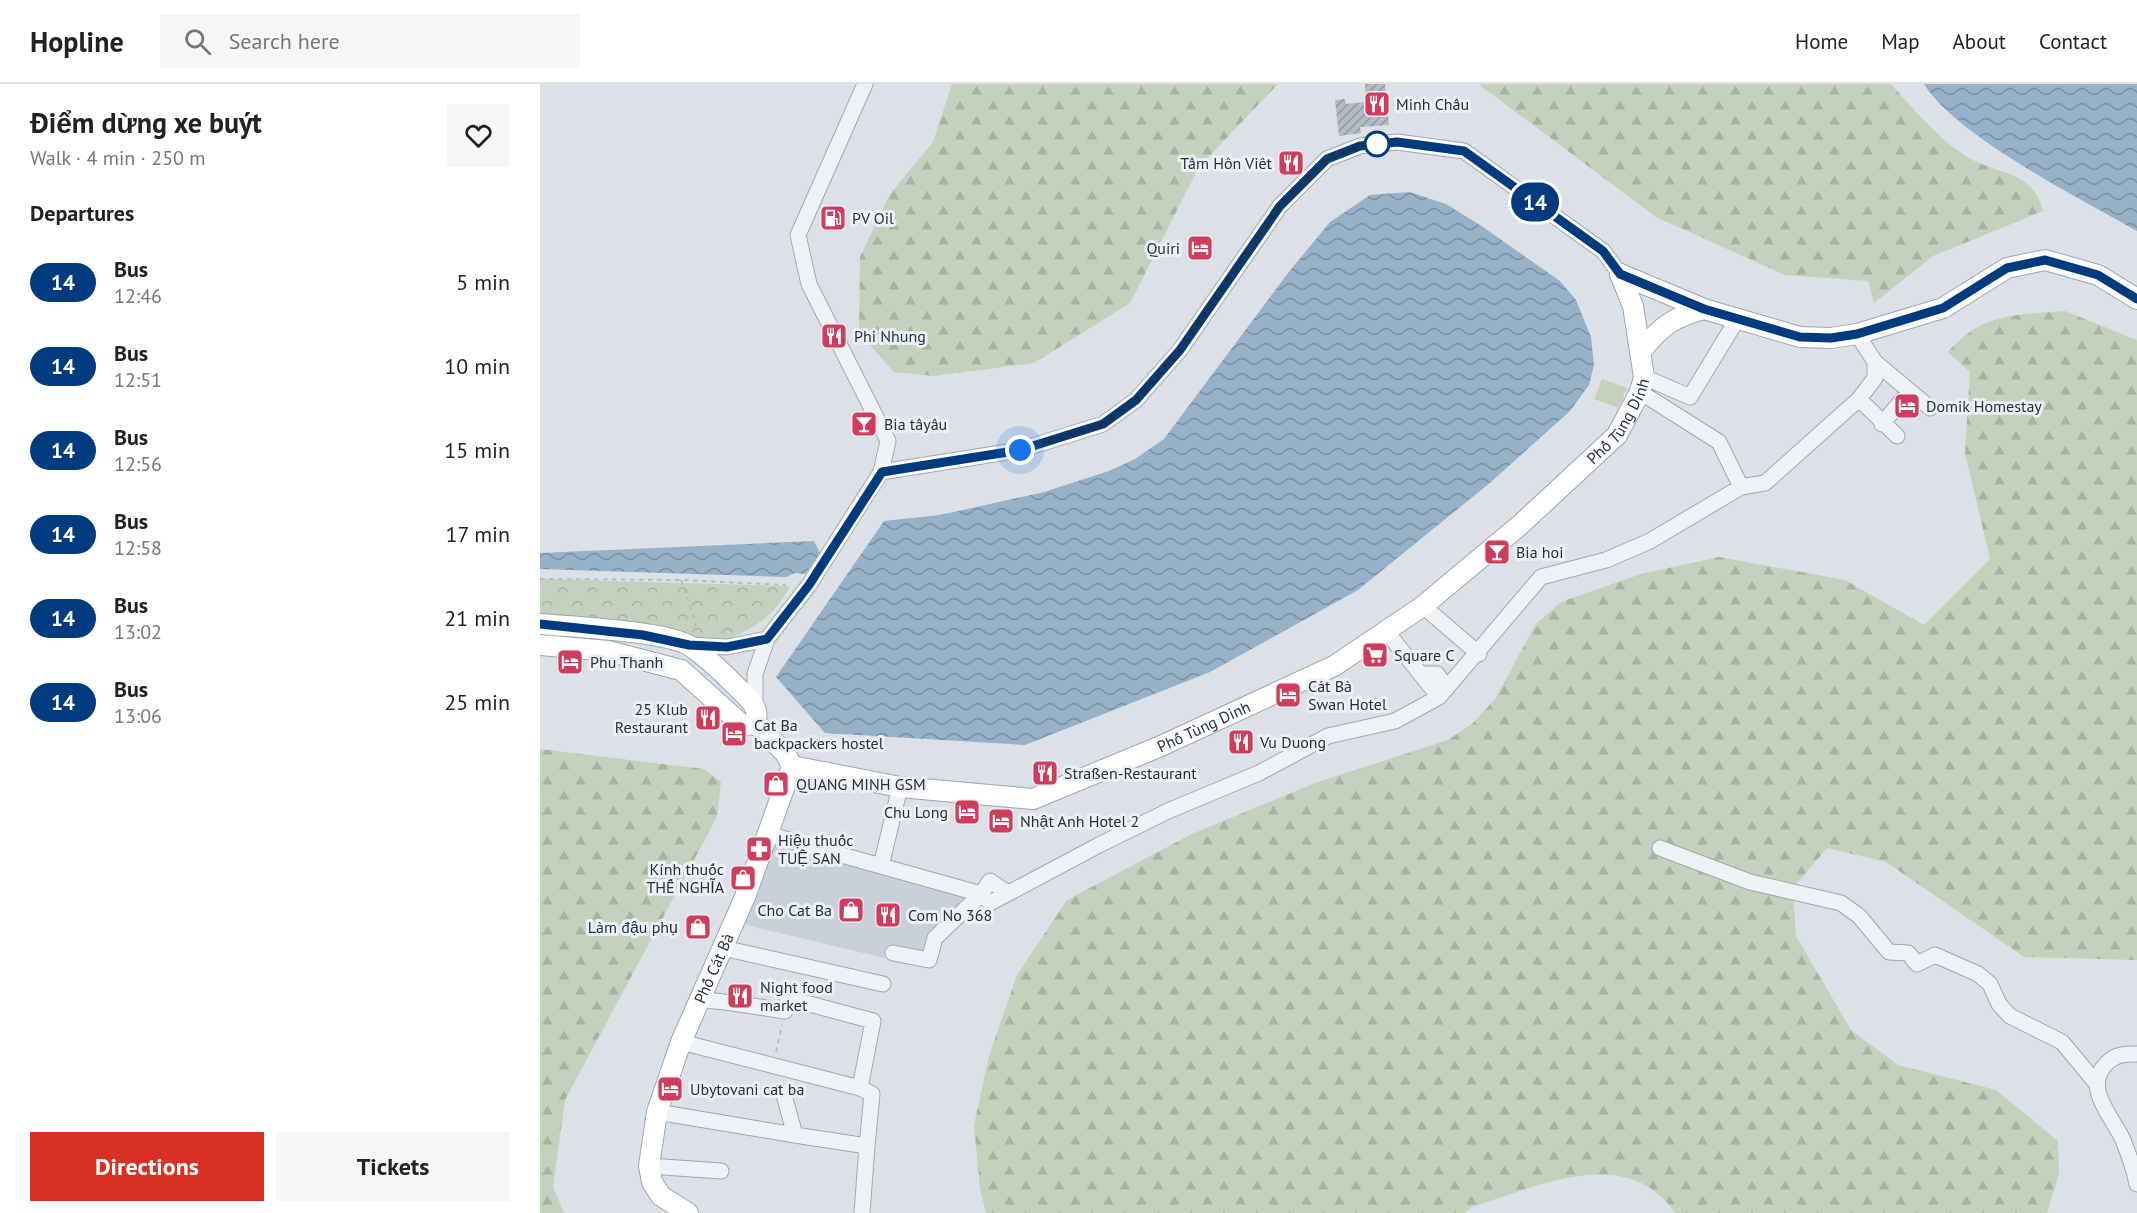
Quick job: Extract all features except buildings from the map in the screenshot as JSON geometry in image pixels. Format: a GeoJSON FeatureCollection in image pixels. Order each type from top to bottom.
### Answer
{"type":"FeatureCollection","features":[{"type":"Feature","properties":{"kind":"main road"},"geometry":{"type":"LineString","coordinates":[[1620,274],[1704,309],[1800,337],[1831,338],[1857,334],[1943,308],[2007,268],[2045,260],[2098,275],[2137,299]]}},
{"type":"Feature","properties":{"kind":"main road","name":"Phố Tùng Dinh"},"geometry":{"type":"LineString","coordinates":[[792,766],[900,787],[1033,800],[1161,746],[1334,666],[1423,606],[1520,525],[1617,435],[1642,384],[1642,350],[1634,306],[1620,274]]}},
{"type":"Feature","properties":{"kind":"main road"},"geometry":{"type":"LineString","coordinates":[[1642,350],[1657,331],[1671,320],[1704,309]]}},
{"type":"Feature","properties":{"kind":"main road"},"geometry":{"type":"LineString","coordinates":[[540,624],[643,635],[689,645],[725,675],[785,753],[792,766]]}},
{"type":"Feature","properties":{"kind":"main road"},"geometry":{"type":"LineString","coordinates":[[540,645],[608,651],[681,670],[744,726],[755,714]]}},
{"type":"Feature","properties":{"kind":"main road"},"geometry":{"type":"LineString","coordinates":[[681,670],[689,645]]}},
{"type":"Feature","properties":{"kind":"main road","name":"Phố Cát Bà"},"geometry":{"type":"LineString","coordinates":[[688,1213],[661,1196],[652,1182],[649,1166],[657,1112],[681,1042],[746,897],[766,834],[792,766]]}},
{"type":"Feature","properties":{"kind":"street"},"geometry":{"type":"LineString","coordinates":[[755,714],[755,674],[767,639],[809,585],[882,472],[888,441],[808,284],[798,235],[865,84]]}},
{"type":"Feature","properties":{"kind":"street","name":"Phố Tùng Dinh"},"geometry":{"type":"LineString","coordinates":[[882,472],[1020,450],[1103,424],[1136,400],[1180,350],[1280,206],[1327,159],[1360,146],[1397,142],[1464,151],[1603,251],[1620,274]]}},
{"type":"Feature","properties":{"kind":"street"},"geometry":{"type":"LineString","coordinates":[[1683,419],[1691,409],[1690,397],[1738,318]]}},
{"type":"Feature","properties":{"kind":"street"},"geometry":{"type":"LineString","coordinates":[[1857,334],[1875,362],[1930,408]]}},
{"type":"Feature","properties":{"kind":"street"},"geometry":{"type":"LineString","coordinates":[[766,834],[981,894],[990,903],[1109,840],[1260,773],[1328,736],[1395,721],[1443,693],[1479,654],[1541,577],[1606,560],[1650,541],[1741,487],[1765,483],[1859,399],[1875,378],[1875,362]]}},
{"type":"Feature","properties":{"kind":"street"},"geometry":{"type":"LineString","coordinates":[[1642,384],[1690,397]]}},
{"type":"Feature","properties":{"kind":"street"},"geometry":{"type":"LineString","coordinates":[[1642,384],[1683,419],[1719,442],[1741,487]]}},
{"type":"Feature","properties":{"kind":"street"},"geometry":{"type":"LineString","coordinates":[[1882,423],[1909,392]]}},
{"type":"Feature","properties":{"kind":"street"},"geometry":{"type":"LineString","coordinates":[[1859,399],[1897,436]]}},
{"type":"Feature","properties":{"kind":"street"},"geometry":{"type":"LineString","coordinates":[[1423,606],[1479,654]]}},
{"type":"Feature","properties":{"kind":"street"},"geometry":{"type":"LineString","coordinates":[[1386,631],[1420,674],[1443,693]]}},
{"type":"Feature","properties":{"kind":"street"},"geometry":{"type":"LineString","coordinates":[[689,645],[727,647],[767,639]]}},
{"type":"Feature","properties":{"kind":"street"},"geometry":{"type":"LineString","coordinates":[[881,866],[900,787]]}},
{"type":"Feature","properties":{"kind":"street"},"geometry":{"type":"LineString","coordinates":[[1660,848],[1750,882],[1841,903],[1859,916],[1889,952],[1908,953],[1917,964],[1935,955],[1978,974],[1990,984],[1999,1004],[2010,1016],[2062,1042],[2096,1083],[2102,1105],[2132,1161],[2137,1183]]}},
{"type":"Feature","properties":{"kind":"street"},"geometry":{"type":"LineString","coordinates":[[893,953],[929,960],[935,938],[981,894]]}},
{"type":"Feature","properties":{"kind":"street"},"geometry":{"type":"LineString","coordinates":[[723,948],[883,984]]}},
{"type":"Feature","properties":{"kind":"street"},"geometry":{"type":"LineString","coordinates":[[700,999],[729,1000],[739,1005],[786,1005],[873,1021],[860,1088]]}},
{"type":"Feature","properties":{"kind":"street"},"geometry":{"type":"LineString","coordinates":[[681,1042],[860,1088],[872,1094],[862,1213]]}},
{"type":"Feature","properties":{"kind":"street"},"geometry":{"type":"LineString","coordinates":[[2096,1083],[2100,1069],[2112,1058],[2124,1054],[2137,1054]]}},
{"type":"Feature","properties":{"kind":"street"},"geometry":{"type":"LineString","coordinates":[[784,1095],[795,1135]]}},
{"type":"Feature","properties":{"kind":"street"},"geometry":{"type":"LineString","coordinates":[[657,1112],[867,1146]]}},
{"type":"Feature","properties":{"kind":"street"},"geometry":{"type":"LineString","coordinates":[[649,1166],[720,1171]]}},
{"type":"Feature","properties":{"kind":"path"},"geometry":{"type":"LineString","coordinates":[[540,579],[681,580],[786,585]]}},
{"type":"Feature","properties":{"kind":"path"},"geometry":{"type":"LineString","coordinates":[[681,580],[696,623],[689,645]]}},
{"type":"Feature","properties":{"kind":"shaded area","name":"Cho Cat Ba"},"geometry":{"type":"Polygon","coordinates":[[[773,842],[970,896],[925,955],[889,947],[884,958],[742,924],[773,842]]]}},
{"type":"Feature","properties":{"kind":"green space"},"geometry":{"type":"Polygon","coordinates":[[[952,84],[1278,84],[1199,167],[1130,303],[1034,363],[934,376],[894,372],[859,333],[860,257],[890,194],[933,142],[952,84]]]}},
{"type":"Feature","properties":{"kind":"green space"},"geometry":{"type":"Polygon","coordinates":[[[1478,84],[1891,84],[1925,122],[1954,148],[1976,161],[2022,180],[2031,187],[2043,211],[1933,256],[1874,303],[1868,281],[1785,275],[1656,217],[1478,84]]]}},
{"type":"Feature","properties":{"kind":"green space"},"geometry":{"type":"Polygon","coordinates":[[[2065,311],[2137,340],[2137,960],[2024,957],[1886,862],[1827,848],[1793,888],[1796,936],[1851,1030],[1898,1065],[1996,1090],[2058,1141],[2059,1174],[2047,1213],[1675,1213],[1655,1192],[1632,1179],[1607,1175],[1579,1176],[1552,1181],[1472,1207],[1464,1213],[986,1213],[980,1189],[974,1125],[989,1056],[1017,975],[1067,900],[1192,834],[1315,783],[1448,740],[1472,724],[1495,699],[1536,624],[1561,602],[1641,574],[1719,557],[1845,580],[1924,625],[1990,559],[1965,453],[1970,372],[1948,352],[1974,329],[2001,318],[2065,311]]]}},
{"type":"Feature","properties":{"kind":"green space"},"geometry":{"type":"Polygon","coordinates":[[[1602,379],[1627,388],[1619,408],[1594,399],[1602,379]]]}},
{"type":"Feature","properties":{"kind":"green space"},"geometry":{"type":"Polygon","coordinates":[[[540,579],[790,586],[778,605],[764,619],[748,630],[728,639],[719,657],[560,628],[540,629],[540,579]]]}},
{"type":"Feature","properties":{"kind":"green space"},"geometry":{"type":"Polygon","coordinates":[[[540,749],[704,769],[721,782],[717,817],[565,1100],[553,1187],[564,1213],[540,1213],[540,749]]]}},
{"type":"Feature","properties":{"kind":"water"},"geometry":{"type":"Polygon","coordinates":[[[1924,84],[2137,84],[2137,231],[2053,184],[1991,145],[1963,125],[1940,104],[1924,84]]]}},
{"type":"Feature","properties":{"kind":"water"},"geometry":{"type":"Polygon","coordinates":[[[1410,192],[1446,204],[1560,281],[1576,300],[1591,337],[1594,365],[1589,385],[1570,411],[1491,482],[1358,590],[1210,672],[1025,745],[825,733],[776,677],[884,521],[940,515],[1044,492],[1109,471],[1135,459],[1164,439],[1288,273],[1330,222],[1370,195],[1410,192]]]}},
{"type":"Feature","properties":{"kind":"water"},"geometry":{"type":"Polygon","coordinates":[[[814,541],[820,553],[805,574],[795,573],[786,577],[540,569],[540,553],[814,541]]]}},
{"type":"Feature","properties":{"kind":"bus line","name":"14"},"geometry":{"type":"LineString","coordinates":[[540,624],[643,635],[689,645],[727,647],[767,639],[809,585],[882,472],[1020,450],[1103,424],[1136,400],[1180,350],[1280,206],[1327,159],[1360,146],[1397,142],[1464,151],[1603,251],[1620,274],[1704,309],[1800,337],[1831,338],[1857,334],[1943,308],[2007,268],[2045,260],[2098,275],[2137,299]]}},
{"type":"Feature","properties":{"kind":"place","name":"Minh Châu"},"geometry":{"type":"Point","coordinates":[1377,104]}},
{"type":"Feature","properties":{"kind":"place","name":"Tâm Hôn Viêt"},"geometry":{"type":"Point","coordinates":[1291,163]}},
{"type":"Feature","properties":{"kind":"place","name":"PV Oil"},"geometry":{"type":"Point","coordinates":[833,218]}},
{"type":"Feature","properties":{"kind":"place","name":"Quiri"},"geometry":{"type":"Point","coordinates":[1200,248]}},
{"type":"Feature","properties":{"kind":"place","name":"Phi Nhung"},"geometry":{"type":"Point","coordinates":[834,336]}},
{"type":"Feature","properties":{"kind":"place","name":"Domik Homestay"},"geometry":{"type":"Point","coordinates":[1907,406]}},
{"type":"Feature","properties":{"kind":"place","name":"Bia tâyâu"},"geometry":{"type":"Point","coordinates":[864,424]}},
{"type":"Feature","properties":{"kind":"place","name":"Bia hoi"},"geometry":{"type":"Point","coordinates":[1497,552]}},
{"type":"Feature","properties":{"kind":"place","name":"Square C"},"geometry":{"type":"Point","coordinates":[1375,655]}},
{"type":"Feature","properties":{"kind":"place","name":"Phu Thanh"},"geometry":{"type":"Point","coordinates":[570,662]}},
{"type":"Feature","properties":{"kind":"place","name":"Cát Bà Swan Hotel"},"geometry":{"type":"Point","coordinates":[1288,695]}},
{"type":"Feature","properties":{"kind":"place","name":"25 Klub Restaurant"},"geometry":{"type":"Point","coordinates":[708,718]}},
{"type":"Feature","properties":{"kind":"place","name":"Cat Ba backpackers hostel"},"geometry":{"type":"Point","coordinates":[734,734]}},
{"type":"Feature","properties":{"kind":"place","name":"Vu Duong"},"geometry":{"type":"Point","coordinates":[1241,742]}},
{"type":"Feature","properties":{"kind":"place","name":"Straßen-Restaurant"},"geometry":{"type":"Point","coordinates":[1045,773]}},
{"type":"Feature","properties":{"kind":"place","name":"QUANG MINH GSM"},"geometry":{"type":"Point","coordinates":[776,784]}},
{"type":"Feature","properties":{"kind":"place","name":"Chu Long"},"geometry":{"type":"Point","coordinates":[967,812]}},
{"type":"Feature","properties":{"kind":"place","name":"Nhật Anh Hotel 2"},"geometry":{"type":"Point","coordinates":[1001,821]}},
{"type":"Feature","properties":{"kind":"place","name":"Hiệu thuốc TUỆ SAN"},"geometry":{"type":"Point","coordinates":[759,849]}},
{"type":"Feature","properties":{"kind":"place","name":"Kính thuốc THẾ NGHĨA"},"geometry":{"type":"Point","coordinates":[743,878]}},
{"type":"Feature","properties":{"kind":"place","name":"Cho Cat Ba"},"geometry":{"type":"Point","coordinates":[851,910]}},
{"type":"Feature","properties":{"kind":"place","name":"Com No 368"},"geometry":{"type":"Point","coordinates":[888,915]}},
{"type":"Feature","properties":{"kind":"place","name":"Làm đậu phụ"},"geometry":{"type":"Point","coordinates":[698,927]}},
{"type":"Feature","properties":{"kind":"place","name":"Night food market"},"geometry":{"type":"Point","coordinates":[740,996]}},
{"type":"Feature","properties":{"kind":"place","name":"Ubytovani cat ba"},"geometry":{"type":"Point","coordinates":[670,1089]}},
{"type":"Feature","properties":{"kind":"route"},"geometry":{"type":"LineString","coordinates":[[1020,450],[1103,424],[1136,400],[1180,350],[1280,206],[1327,159],[1360,146],[1379,144],[1377,144]]}}]}
